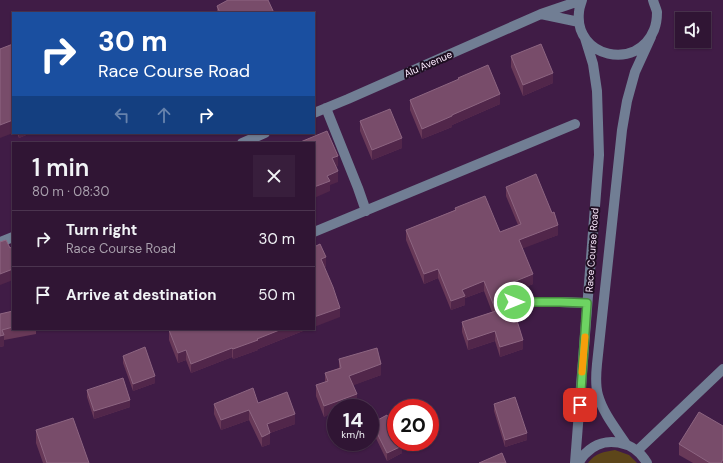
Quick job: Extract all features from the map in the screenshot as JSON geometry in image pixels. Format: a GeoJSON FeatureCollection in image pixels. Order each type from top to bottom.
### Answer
{"type":"FeatureCollection","features":[{"type":"Feature","properties":{"kind":"street"},"geometry":{"type":"LineString","coordinates":[[541,14],[579,22],[579,11],[582,0]]}},
{"type":"Feature","properties":{"kind":"street","name":"Alu Avenue"},"geometry":{"type":"LineString","coordinates":[[315,113],[541,14],[582,0]]}},
{"type":"Feature","properties":{"kind":"street","name":"Race Course Road"},"geometry":{"type":"LineString","coordinates":[[626,444],[604,409],[598,395],[596,382],[597,364],[622,130],[627,101],[636,72],[656,25],[657,12],[653,0]]}},
{"type":"Feature","properties":{"kind":"street","name":"Race Course Road"},"geometry":{"type":"LineString","coordinates":[[575,463],[599,156],[597,91],[593,64],[579,22]]}},
{"type":"Feature","properties":{"kind":"street"},"geometry":{"type":"LineString","coordinates":[[585,38],[596,49],[610,55],[626,54],[640,48],[651,37]]}},
{"type":"Feature","properties":{"kind":"street"},"geometry":{"type":"LineString","coordinates":[[326,108],[366,211]]}},
{"type":"Feature","properties":{"kind":"street"},"geometry":{"type":"LineString","coordinates":[[315,232],[576,124]]}},
{"type":"Feature","properties":{"kind":"street"},"geometry":{"type":"LineString","coordinates":[[244,142],[264,134]]}},
{"type":"Feature","properties":{"kind":"street"},"geometry":{"type":"LineString","coordinates":[[0,242],[12,237]]}},
{"type":"Feature","properties":{"kind":"street"},"geometry":{"type":"LineString","coordinates":[[514,302],[587,303]]}},
{"type":"Feature","properties":{"kind":"street"},"geometry":{"type":"LineString","coordinates":[[638,450],[723,369]]}},
{"type":"Feature","properties":{"kind":"street"},"geometry":{"type":"LineString","coordinates":[[578,463],[586,453],[598,445],[612,442],[626,444],[638,450],[645,458],[647,463]]}},
{"type":"Feature","properties":{"kind":"shaded area"},"geometry":{"type":"Polygon","coordinates":[[[615,450],[629,455],[637,463],[588,463],[603,452],[615,450]]]}},
{"type":"Feature","properties":{"kind":"building"},"geometry":{"type":"Polygon","coordinates":[[[228,0],[268,0],[274,12],[220,12],[217,6],[228,0]]]}},
{"type":"Feature","properties":{"kind":"building"},"geometry":{"type":"Polygon","coordinates":[[[12,44],[12,120],[0,125],[0,49],[12,44]]]}},
{"type":"Feature","properties":{"kind":"building"},"geometry":{"type":"Polygon","coordinates":[[[541,44],[553,73],[523,85],[511,56],[541,44]]]}},
{"type":"Feature","properties":{"kind":"building"},"geometry":{"type":"Polygon","coordinates":[[[488,65],[500,94],[422,129],[410,100],[488,65]]]}},
{"type":"Feature","properties":{"kind":"building"},"geometry":{"type":"Polygon","coordinates":[[[390,109],[402,138],[372,150],[360,121],[390,109]]]}},
{"type":"Feature","properties":{"kind":"building"},"geometry":{"type":"Polygon","coordinates":[[[327,131],[338,156],[332,158],[338,171],[327,176],[330,181],[315,187],[315,142],[300,142],[327,131]]]}},
{"type":"Feature","properties":{"kind":"building"},"geometry":{"type":"Polygon","coordinates":[[[536,174],[552,213],[554,212],[558,225],[519,240],[533,274],[506,285],[523,340],[500,347],[495,331],[468,340],[462,322],[496,311],[484,281],[462,290],[465,296],[451,301],[438,269],[424,274],[406,230],[456,210],[455,208],[485,196],[500,232],[521,224],[506,187],[536,174]]]}},
{"type":"Feature","properties":{"kind":"building"},"geometry":{"type":"Polygon","coordinates":[[[6,240],[10,248],[12,247],[12,269],[0,274],[0,242],[6,240]]]}},
{"type":"Feature","properties":{"kind":"building"},"geometry":{"type":"Polygon","coordinates":[[[320,244],[326,257],[321,259],[340,308],[315,317],[315,246],[320,244]]]}},
{"type":"Feature","properties":{"kind":"building"},"geometry":{"type":"Polygon","coordinates":[[[12,311],[12,327],[2,330],[4,335],[0,336],[0,314],[12,311]]]}},
{"type":"Feature","properties":{"kind":"building"},"geometry":{"type":"Polygon","coordinates":[[[169,330],[280,330],[257,339],[258,340],[233,349],[232,348],[191,364],[186,350],[178,353],[169,330]]]}},
{"type":"Feature","properties":{"kind":"building"},"geometry":{"type":"Polygon","coordinates":[[[145,347],[155,376],[133,384],[123,356],[145,347]]]}},
{"type":"Feature","properties":{"kind":"building"},"geometry":{"type":"Polygon","coordinates":[[[377,348],[381,364],[349,376],[357,394],[343,399],[327,399],[327,405],[324,406],[316,385],[328,381],[325,373],[341,368],[339,359],[377,348]]]}},
{"type":"Feature","properties":{"kind":"building"},"geometry":{"type":"Polygon","coordinates":[[[123,378],[130,400],[94,411],[87,390],[123,378]]]}},
{"type":"Feature","properties":{"kind":"building"},"geometry":{"type":"Polygon","coordinates":[[[253,388],[258,403],[287,392],[295,414],[267,424],[270,433],[262,437],[249,410],[221,420],[214,404],[253,388]]]}},
{"type":"Feature","properties":{"kind":"building"},"geometry":{"type":"Polygon","coordinates":[[[515,397],[527,433],[505,440],[494,404],[515,397]]]}},
{"type":"Feature","properties":{"kind":"building"},"geometry":{"type":"Polygon","coordinates":[[[699,412],[723,426],[723,459],[721,463],[710,463],[679,444],[699,412]]]}},
{"type":"Feature","properties":{"kind":"building"},"geometry":{"type":"Polygon","coordinates":[[[387,415],[387,451],[391,451],[387,453],[379,437],[379,419],[387,415]]]}},
{"type":"Feature","properties":{"kind":"building"},"geometry":{"type":"Polygon","coordinates":[[[73,418],[89,463],[47,463],[36,430],[73,418]]]}},
{"type":"Feature","properties":{"kind":"building"},"geometry":{"type":"Polygon","coordinates":[[[502,453],[506,463],[479,463],[502,453]]]}},
{"type":"Feature","properties":{"kind":"slow traffic"},"geometry":{"type":"LineString","coordinates":[[582,372],[585,337]]}},
{"type":"Feature","properties":{"kind":"route"},"geometry":{"type":"LineString","coordinates":[[514,302],[587,303],[580,405]]}}]}
